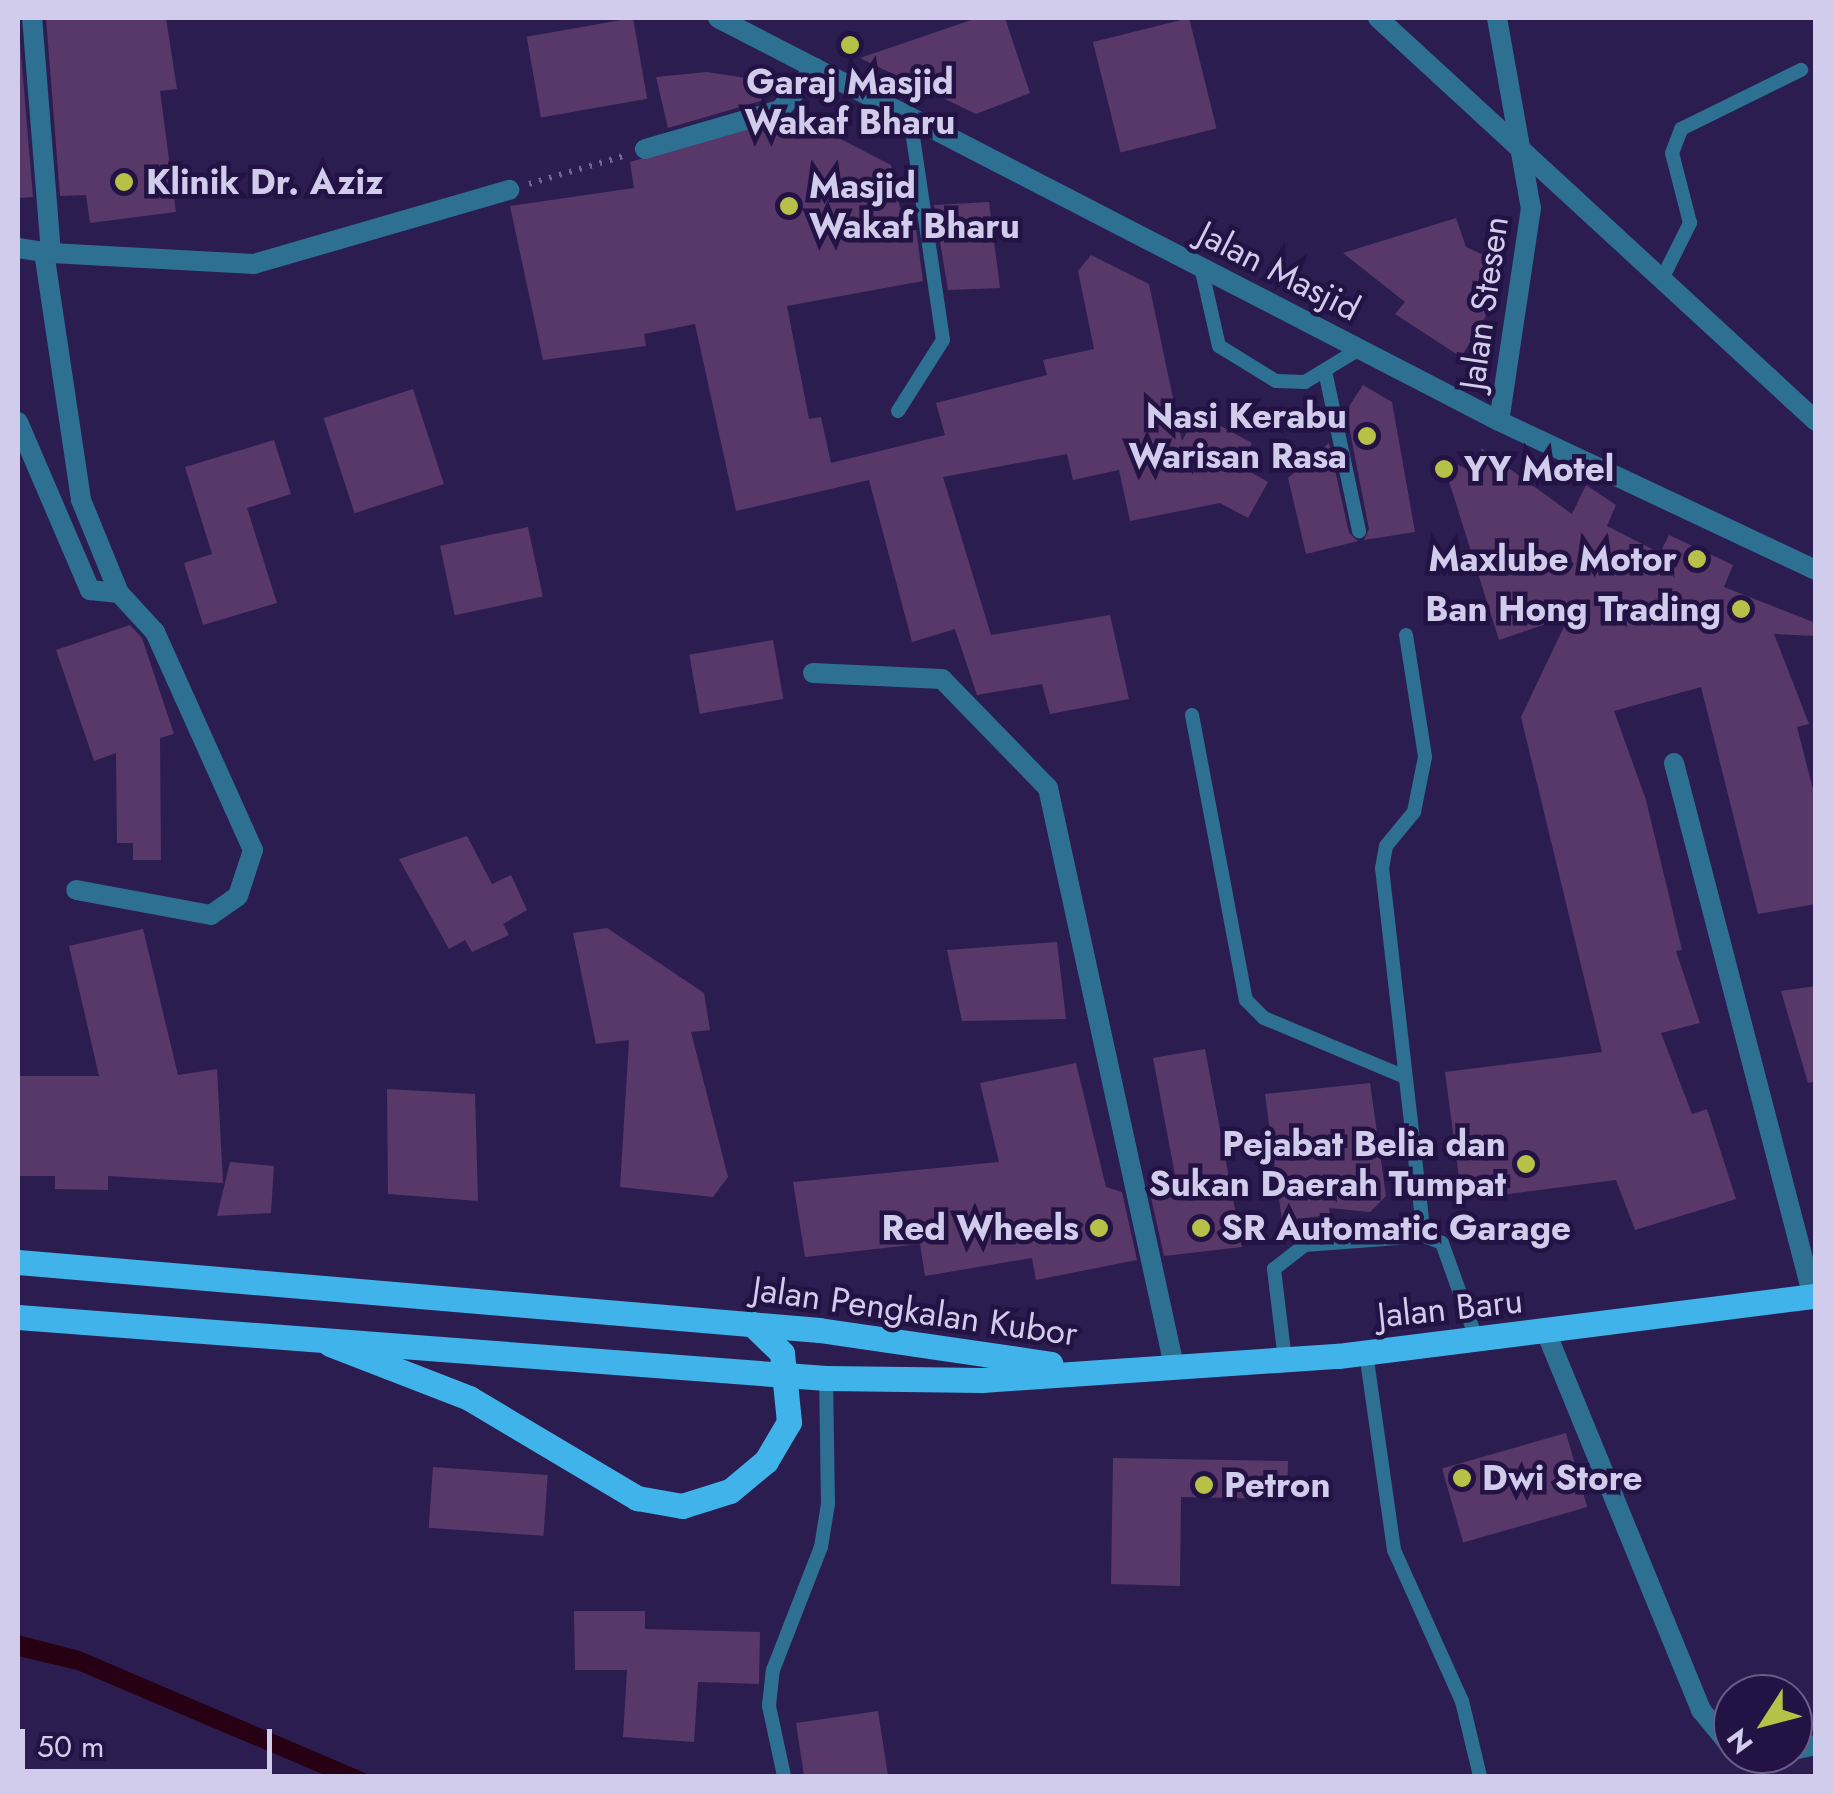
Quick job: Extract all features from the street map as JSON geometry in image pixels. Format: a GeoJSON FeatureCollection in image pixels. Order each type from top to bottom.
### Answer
{"type":"FeatureCollection","features":[{"type":"Feature","properties":{"kind":"main road","name":"Jalan Pengkalan Kubor"},"geometry":{"type":"LineString","coordinates":[[18,1262],[752,1324],[1090,1370]]}},
{"type":"Feature","properties":{"kind":"main road","name":"Jalan Baru"},"geometry":{"type":"LineString","coordinates":[[1090,1370],[1366,1353],[1814,1297]]}},
{"type":"Feature","properties":{"kind":"main road","name":"Jalan Pengkalan Kubor"},"geometry":{"type":"LineString","coordinates":[[18,1318],[305,1334],[826,1378],[982,1380],[1090,1370]]}},
{"type":"Feature","properties":{"kind":"main road"},"geometry":{"type":"LineString","coordinates":[[305,1334],[469,1398],[638,1498],[682,1506],[730,1491],[766,1461],[789,1422],[790,1374],[782,1353],[752,1324]]}},
{"type":"Feature","properties":{"kind":"street"},"geometry":{"type":"LineString","coordinates":[[32,18],[47,252],[81,500],[119,593],[155,632],[254,850],[238,896],[211,915],[76,890]]}},
{"type":"Feature","properties":{"kind":"street","name":"Jalan Masjid"},"geometry":{"type":"LineString","coordinates":[[718,18],[1499,421],[1816,570]]}},
{"type":"Feature","properties":{"kind":"street"},"geometry":{"type":"LineString","coordinates":[[1378,18],[1816,421]]}},
{"type":"Feature","properties":{"kind":"street","name":"Jalan Stesen"},"geometry":{"type":"LineString","coordinates":[[1497,18],[1528,158],[1529,249],[1499,421]]}},
{"type":"Feature","properties":{"kind":"street"},"geometry":{"type":"LineString","coordinates":[[644,150],[780,110],[816,68]]}},
{"type":"Feature","properties":{"kind":"street"},"geometry":{"type":"LineString","coordinates":[[18,248],[254,264],[509,190]]}},
{"type":"Feature","properties":{"kind":"street"},"geometry":{"type":"LineString","coordinates":[[18,422],[90,590],[119,593]]}},
{"type":"Feature","properties":{"kind":"street"},"geometry":{"type":"LineString","coordinates":[[812,673],[942,679],[1048,788],[1174,1366]]}},
{"type":"Feature","properties":{"kind":"street"},"geometry":{"type":"LineString","coordinates":[[1674,763],[1814,1297]]}},
{"type":"Feature","properties":{"kind":"street"},"geometry":{"type":"LineString","coordinates":[[1546,1332],[1701,1710],[1713,1731]]}},
{"type":"Feature","properties":{"kind":"lane"},"geometry":{"type":"LineString","coordinates":[[1662,279],[1690,223],[1672,153],[1681,129],[1801,70]]}},
{"type":"Feature","properties":{"kind":"lane"},"geometry":{"type":"LineString","coordinates":[[898,411],[943,340],[910,116]]}},
{"type":"Feature","properties":{"kind":"lane"},"geometry":{"type":"LineString","coordinates":[[1201,267],[1224,352],[1285,384],[1325,371],[1358,349]]}},
{"type":"Feature","properties":{"kind":"lane"},"geometry":{"type":"LineString","coordinates":[[1325,371],[1359,532]]}},
{"type":"Feature","properties":{"kind":"lane"},"geometry":{"type":"LineString","coordinates":[[1406,635],[1425,756],[1414,812],[1382,860],[1424,1236]]}},
{"type":"Feature","properties":{"kind":"lane"},"geometry":{"type":"LineString","coordinates":[[1192,715],[1246,1000],[1264,1018],[1405,1077]]}},
{"type":"Feature","properties":{"kind":"lane"},"geometry":{"type":"LineString","coordinates":[[1285,1360],[1272,1283],[1280,1257],[1304,1245],[1424,1236],[1451,1252],[1477,1341]]}},
{"type":"Feature","properties":{"kind":"lane"},"geometry":{"type":"LineString","coordinates":[[1366,1353],[1394,1550],[1462,1701],[1480,1776]]}},
{"type":"Feature","properties":{"kind":"lane"},"geometry":{"type":"LineString","coordinates":[[784,1776],[769,1706],[773,1670],[821,1548],[828,1504],[826,1378]]}},
{"type":"Feature","properties":{"kind":"path"},"geometry":{"type":"LineString","coordinates":[[509,190],[644,150]]}},
{"type":"Feature","properties":{"kind":"shaded area"},"geometry":{"type":"Polygon","coordinates":[[[18,1635],[80,1651],[372,1776],[327,1776],[77,1670],[18,1656],[18,1635]]]}},
{"type":"Feature","properties":{"kind":"building"},"geometry":{"type":"Polygon","coordinates":[[[18,18],[33,197],[18,198],[18,18]]]}},
{"type":"Feature","properties":{"kind":"building"},"geometry":{"type":"Polygon","coordinates":[[[46,18],[166,18],[177,89],[160,91],[176,212],[90,223],[86,195],[60,196],[46,18]]]}},
{"type":"Feature","properties":{"kind":"building"},"geometry":{"type":"Polygon","coordinates":[[[633,18],[647,99],[541,118],[527,37],[633,18]]]}},
{"type":"Feature","properties":{"kind":"building"},"geometry":{"type":"Polygon","coordinates":[[[977,18],[1005,18],[1030,93],[976,114],[860,58],[977,18]]]}},
{"type":"Feature","properties":{"kind":"building"},"geometry":{"type":"Polygon","coordinates":[[[1189,18],[1217,129],[1121,153],[1093,42],[1189,18]]]}},
{"type":"Feature","properties":{"kind":"building"},"geometry":{"type":"Polygon","coordinates":[[[707,72],[746,78],[751,93],[764,100],[668,128],[656,77],[707,72]]]}},
{"type":"Feature","properties":{"kind":"building"},"geometry":{"type":"Polygon","coordinates":[[[794,115],[891,165],[900,208],[913,207],[923,281],[787,306],[809,419],[821,417],[831,463],[945,435],[936,403],[1047,375],[1043,360],[1094,349],[1078,271],[1091,255],[1149,284],[1182,441],[1197,413],[1252,443],[1240,466],[1268,482],[1248,518],[1220,503],[1130,521],[1119,470],[1073,480],[1067,454],[943,477],[991,635],[1110,615],[1129,699],[1050,714],[1042,684],[977,695],[955,629],[912,642],[869,480],[736,511],[695,324],[644,334],[646,346],[543,360],[510,206],[634,188],[630,162],[794,115]]]}},
{"type":"Feature","properties":{"kind":"building"},"geometry":{"type":"Polygon","coordinates":[[[989,202],[1000,288],[948,290],[934,205],[989,202]]]}},
{"type":"Feature","properties":{"kind":"building"},"geometry":{"type":"Polygon","coordinates":[[[1456,218],[1466,247],[1494,260],[1476,299],[1489,311],[1461,357],[1395,314],[1405,302],[1343,253],[1456,218]]]}},
{"type":"Feature","properties":{"kind":"building"},"geometry":{"type":"Polygon","coordinates":[[[1363,385],[1392,402],[1415,532],[1364,540],[1369,529],[1346,411],[1363,385]]]}},
{"type":"Feature","properties":{"kind":"building"},"geometry":{"type":"Polygon","coordinates":[[[413,389],[444,484],[355,513],[324,418],[413,389]]]}},
{"type":"Feature","properties":{"kind":"building"},"geometry":{"type":"Polygon","coordinates":[[[274,440],[291,494],[247,508],[277,603],[203,625],[184,563],[212,554],[185,467],[274,440]]]}},
{"type":"Feature","properties":{"kind":"building"},"geometry":{"type":"Polygon","coordinates":[[[1329,443],[1349,533],[1358,541],[1306,554],[1288,478],[1329,443]]]}},
{"type":"Feature","properties":{"kind":"building"},"geometry":{"type":"Polygon","coordinates":[[[1481,448],[1572,514],[1586,485],[1616,505],[1607,526],[1660,553],[1669,535],[1733,565],[1724,587],[1816,623],[1816,636],[1774,634],[1809,724],[1797,727],[1816,801],[1816,904],[1758,914],[1701,687],[1614,711],[1646,800],[1682,950],[1676,951],[1700,1023],[1661,1033],[1692,1114],[1707,1109],[1736,1199],[1635,1230],[1616,1180],[1462,1200],[1445,1072],[1602,1052],[1521,717],[1569,616],[1499,640],[1441,456],[1482,477],[1481,448]]]}},
{"type":"Feature","properties":{"kind":"building"},"geometry":{"type":"Polygon","coordinates":[[[528,527],[543,596],[455,615],[440,546],[528,527]]]}},
{"type":"Feature","properties":{"kind":"building"},"geometry":{"type":"Polygon","coordinates":[[[130,625],[142,638],[174,734],[160,738],[161,860],[133,860],[133,843],[117,843],[116,753],[94,761],[56,650],[130,625]]]}},
{"type":"Feature","properties":{"kind":"building"},"geometry":{"type":"Polygon","coordinates":[[[773,640],[783,699],[700,714],[689,655],[773,640]]]}},
{"type":"Feature","properties":{"kind":"building"},"geometry":{"type":"Polygon","coordinates":[[[467,836],[492,884],[511,875],[527,910],[503,924],[509,935],[472,952],[465,940],[449,949],[399,859],[467,836]]]}},
{"type":"Feature","properties":{"kind":"building"},"geometry":{"type":"Polygon","coordinates":[[[607,928],[704,993],[710,1030],[691,1032],[728,1177],[713,1197],[620,1187],[629,1040],[596,1044],[573,933],[607,928]]]}},
{"type":"Feature","properties":{"kind":"building"},"geometry":{"type":"Polygon","coordinates":[[[143,929],[178,1075],[217,1069],[223,1183],[108,1176],[108,1190],[55,1189],[55,1176],[18,1176],[18,1076],[99,1076],[69,946],[143,929]]]}},
{"type":"Feature","properties":{"kind":"building"},"geometry":{"type":"Polygon","coordinates":[[[1057,942],[1066,1019],[962,1021],[947,950],[1057,942]]]}},
{"type":"Feature","properties":{"kind":"building"},"geometry":{"type":"Polygon","coordinates":[[[1816,986],[1816,1081],[1808,1083],[1781,991],[1816,986]]]}},
{"type":"Feature","properties":{"kind":"building"},"geometry":{"type":"Polygon","coordinates":[[[1205,1049],[1242,1247],[1164,1256],[1149,1189],[1177,1186],[1153,1058],[1205,1049]]]}},
{"type":"Feature","properties":{"kind":"building"},"geometry":{"type":"Polygon","coordinates":[[[1076,1063],[1106,1187],[1122,1192],[1137,1260],[1036,1280],[1032,1258],[925,1276],[920,1244],[805,1257],[793,1182],[999,1162],[980,1083],[1076,1063]]]}},
{"type":"Feature","properties":{"kind":"building"},"geometry":{"type":"Polygon","coordinates":[[[1370,1083],[1386,1196],[1370,1212],[1329,1208],[1330,1215],[1282,1221],[1265,1094],[1370,1083]]]}},
{"type":"Feature","properties":{"kind":"building"},"geometry":{"type":"Polygon","coordinates":[[[387,1089],[475,1094],[478,1201],[388,1194],[387,1089]]]}},
{"type":"Feature","properties":{"kind":"building"},"geometry":{"type":"Polygon","coordinates":[[[230,1162],[274,1166],[271,1213],[217,1216],[230,1162]]]}},
{"type":"Feature","properties":{"kind":"building"},"geometry":{"type":"Polygon","coordinates":[[[1566,1433],[1587,1507],[1463,1543],[1442,1469],[1566,1433]]]}},
{"type":"Feature","properties":{"kind":"building"},"geometry":{"type":"Polygon","coordinates":[[[1113,1458],[1288,1461],[1287,1499],[1181,1497],[1180,1586],[1111,1584],[1113,1458]]]}},
{"type":"Feature","properties":{"kind":"building"},"geometry":{"type":"Polygon","coordinates":[[[433,1467],[548,1475],[543,1536],[429,1528],[433,1467]]]}},
{"type":"Feature","properties":{"kind":"building"},"geometry":{"type":"Polygon","coordinates":[[[574,1611],[645,1611],[645,1629],[760,1632],[759,1684],[698,1682],[694,1742],[623,1737],[627,1670],[575,1670],[574,1611]]]}},
{"type":"Feature","properties":{"kind":"building"},"geometry":{"type":"Polygon","coordinates":[[[878,1711],[888,1776],[804,1776],[796,1723],[878,1711]]]}},
{"type":"Feature","properties":{"kind":"place","name":"Garaj Masjid Wakaf Bharu"},"geometry":{"type":"Point","coordinates":[850,45]}},
{"type":"Feature","properties":{"kind":"place","name":"Klinik Dr. Aziz"},"geometry":{"type":"Point","coordinates":[124,182]}},
{"type":"Feature","properties":{"kind":"place","name":"Masjid Wakaf Bharu"},"geometry":{"type":"Point","coordinates":[789,206]}},
{"type":"Feature","properties":{"kind":"place","name":"Nasi Kerabu Warisan Rasa"},"geometry":{"type":"Point","coordinates":[1367,436]}},
{"type":"Feature","properties":{"kind":"place","name":"YY Motel"},"geometry":{"type":"Point","coordinates":[1444,469]}},
{"type":"Feature","properties":{"kind":"place","name":"Maxlube Motor"},"geometry":{"type":"Point","coordinates":[1697,559]}},
{"type":"Feature","properties":{"kind":"place","name":"Ban Hong Trading"},"geometry":{"type":"Point","coordinates":[1741,609]}},
{"type":"Feature","properties":{"kind":"place","name":"Pejabat Belia dan Sukan Daerah Tumpat"},"geometry":{"type":"Point","coordinates":[1526,1164]}},
{"type":"Feature","properties":{"kind":"place","name":"Red Wheels"},"geometry":{"type":"Point","coordinates":[1099,1228]}},
{"type":"Feature","properties":{"kind":"place","name":"SR Automatic Garage"},"geometry":{"type":"Point","coordinates":[1201,1228]}},
{"type":"Feature","properties":{"kind":"place","name":"Dwi Store"},"geometry":{"type":"Point","coordinates":[1462,1478]}},
{"type":"Feature","properties":{"kind":"place","name":"Petron"},"geometry":{"type":"Point","coordinates":[1204,1485]}}]}
